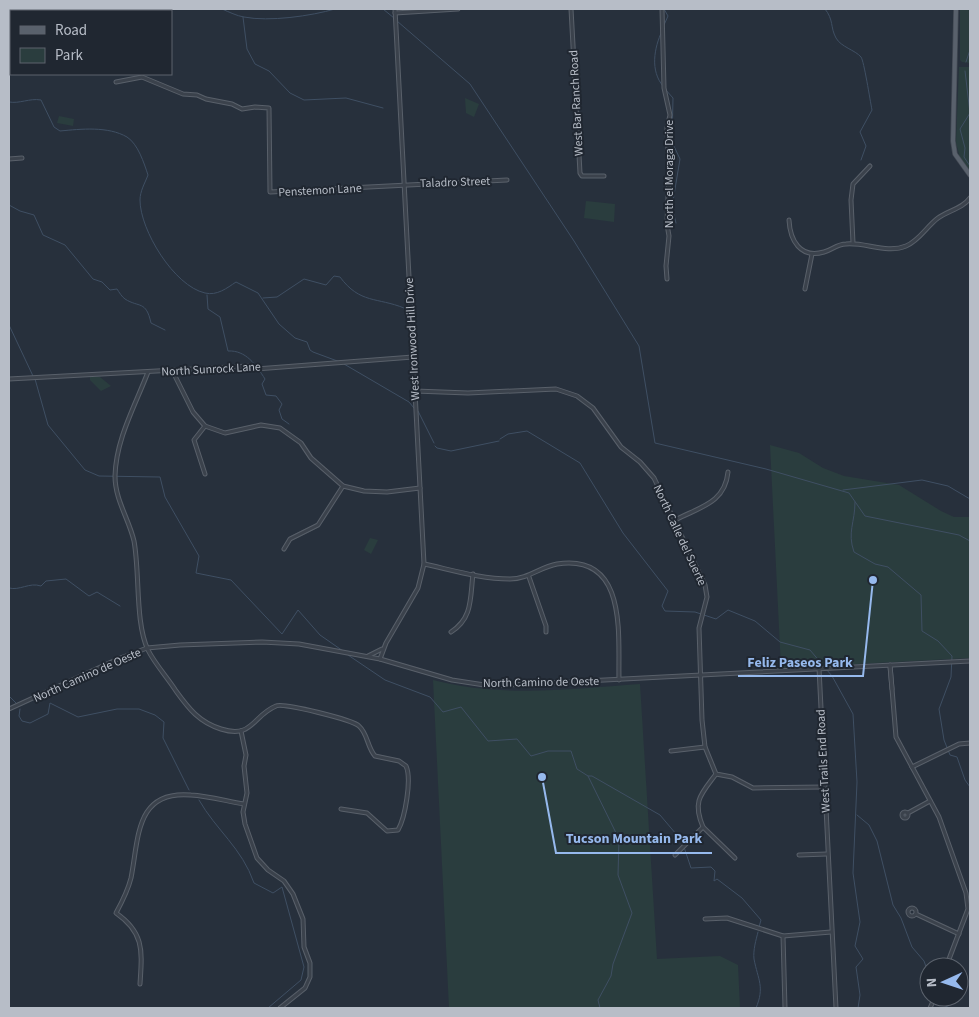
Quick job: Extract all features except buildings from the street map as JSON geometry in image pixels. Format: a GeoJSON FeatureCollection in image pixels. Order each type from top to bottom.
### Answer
{"type":"FeatureCollection","features":[{"type":"Feature","properties":{"kind":"main road"},"geometry":{"type":"LineString","coordinates":[[956,9],[953,141],[958,160],[970,175]]}},
{"type":"Feature","properties":{"kind":"street"},"geometry":{"type":"LineString","coordinates":[[395,11],[458,9]]}},
{"type":"Feature","properties":{"kind":"street","name":"West Bar Ranch Road"},"geometry":{"type":"LineString","coordinates":[[571,9],[580,173],[582,176],[604,176]]}},
{"type":"Feature","properties":{"kind":"street","name":"North el Moraga Drive"},"geometry":{"type":"LineString","coordinates":[[662,9],[664,88],[670,115],[667,128],[669,170],[667,179],[667,224],[669,236],[666,266],[667,279]]}},
{"type":"Feature","properties":{"kind":"street","name":"West Ironwood Hill Drive"},"geometry":{"type":"LineString","coordinates":[[380,659],[384,646],[418,588],[424,564],[395,11]]}},
{"type":"Feature","properties":{"kind":"street","name":"Penstemon Lane"},"geometry":{"type":"LineString","coordinates":[[116,82],[142,77],[184,94],[197,94],[206,99],[242,108],[255,106],[269,108],[270,192],[404,184]]}},
{"type":"Feature","properties":{"kind":"street"},"geometry":{"type":"LineString","coordinates":[[9,159],[22,158]]}},
{"type":"Feature","properties":{"kind":"street"},"geometry":{"type":"LineString","coordinates":[[853,243],[853,184],[870,166]]}},
{"type":"Feature","properties":{"kind":"street","name":"Taladro Street"},"geometry":{"type":"LineString","coordinates":[[404,184],[507,180]]}},
{"type":"Feature","properties":{"kind":"street"},"geometry":{"type":"LineString","coordinates":[[789,220],[790,235],[797,246],[812,254],[825,252],[840,244],[853,243],[892,249],[907,246],[939,217],[964,205],[970,198]]}},
{"type":"Feature","properties":{"kind":"street"},"geometry":{"type":"LineString","coordinates":[[805,289],[812,254]]}},
{"type":"Feature","properties":{"kind":"street","name":"North Sunrock Lane"},"geometry":{"type":"LineString","coordinates":[[9,379],[173,372],[249,366],[256,369],[413,357]]}},
{"type":"Feature","properties":{"kind":"street"},"geometry":{"type":"LineString","coordinates":[[148,372],[121,437],[115,476],[120,508],[133,538],[138,563],[140,604],[148,648],[195,716],[206,723],[222,729],[246,730],[259,717],[280,704],[359,726],[375,756],[404,763],[409,773],[406,802],[398,830],[387,831],[372,816],[360,811],[341,809]]}},
{"type":"Feature","properties":{"kind":"street"},"geometry":{"type":"LineString","coordinates":[[173,372],[193,412],[205,426],[225,433],[261,426],[280,428],[302,443],[311,458],[342,486],[364,491],[387,492],[420,488]]}},
{"type":"Feature","properties":{"kind":"street","name":"North Calle del Suerte"},"geometry":{"type":"LineString","coordinates":[[415,391],[468,393],[556,388],[577,396],[593,408],[621,447],[640,462],[654,478],[705,586],[707,597],[699,628],[705,747],[716,774]]}},
{"type":"Feature","properties":{"kind":"street"},"geometry":{"type":"LineString","coordinates":[[205,426],[194,440],[205,474]]}},
{"type":"Feature","properties":{"kind":"street"},"geometry":{"type":"LineString","coordinates":[[675,520],[717,498],[726,485],[728,472]]}},
{"type":"Feature","properties":{"kind":"street"},"geometry":{"type":"LineString","coordinates":[[284,549],[290,539],[318,525],[342,486]]}},
{"type":"Feature","properties":{"kind":"street"},"geometry":{"type":"LineString","coordinates":[[424,564],[510,579],[529,577],[556,564],[580,564],[600,574],[610,586],[617,604],[620,680]]}},
{"type":"Feature","properties":{"kind":"street"},"geometry":{"type":"LineString","coordinates":[[451,632],[462,625],[468,615],[473,574]]}},
{"type":"Feature","properties":{"kind":"street"},"geometry":{"type":"LineString","coordinates":[[529,577],[546,626],[546,632]]}},
{"type":"Feature","properties":{"kind":"street","name":"North Camino de Oeste"},"geometry":{"type":"LineString","coordinates":[[9,709],[80,676],[148,648],[196,644],[284,643],[366,656],[452,680],[491,686],[970,661]]}},
{"type":"Feature","properties":{"kind":"street"},"geometry":{"type":"LineString","coordinates":[[366,656],[380,651],[384,646]]}},
{"type":"Feature","properties":{"kind":"street"},"geometry":{"type":"LineString","coordinates":[[890,665],[896,736],[939,817],[968,893],[968,909],[950,957]]}},
{"type":"Feature","properties":{"kind":"street","name":"West Trails End Road"},"geometry":{"type":"LineString","coordinates":[[819,668],[836,1008]]}},
{"type":"Feature","properties":{"kind":"street"},"geometry":{"type":"LineString","coordinates":[[241,731],[246,755],[244,766],[247,793],[244,804],[244,817],[257,858],[290,889],[303,919],[303,939],[310,963],[310,977],[305,988],[280,1008]]}},
{"type":"Feature","properties":{"kind":"street"},"geometry":{"type":"LineString","coordinates":[[912,767],[959,744],[970,743]]}},
{"type":"Feature","properties":{"kind":"street"},"geometry":{"type":"LineString","coordinates":[[671,751],[705,747]]}},
{"type":"Feature","properties":{"kind":"street"},"geometry":{"type":"LineString","coordinates":[[735,858],[703,827],[698,815],[700,796],[716,774],[732,777],[753,788],[824,787]]}},
{"type":"Feature","properties":{"kind":"street"},"geometry":{"type":"LineString","coordinates":[[140,984],[142,950],[139,938],[128,921],[116,913],[130,879],[139,826],[150,806],[166,797],[190,794],[244,804]]}},
{"type":"Feature","properties":{"kind":"street"},"geometry":{"type":"LineString","coordinates":[[908,813],[930,801]]}},
{"type":"Feature","properties":{"kind":"street"},"geometry":{"type":"LineString","coordinates":[[675,856],[703,827]]}},
{"type":"Feature","properties":{"kind":"street"},"geometry":{"type":"LineString","coordinates":[[799,855],[828,854]]}},
{"type":"Feature","properties":{"kind":"street"},"geometry":{"type":"LineString","coordinates":[[916,914],[959,934]]}},
{"type":"Feature","properties":{"kind":"street"},"geometry":{"type":"LineString","coordinates":[[705,919],[727,918],[783,936],[831,932]]}},
{"type":"Feature","properties":{"kind":"street"},"geometry":{"type":"LineString","coordinates":[[783,936],[784,1008]]}},
{"type":"Feature","properties":{"kind":"green space"},"geometry":{"type":"Polygon","coordinates":[[[960,9],[970,9],[970,63],[960,60],[960,9]]]}},
{"type":"Feature","properties":{"kind":"green space"},"geometry":{"type":"Polygon","coordinates":[[[959,67],[970,67],[970,173],[960,159],[956,142],[959,67]]]}},
{"type":"Feature","properties":{"kind":"green space"},"geometry":{"type":"Polygon","coordinates":[[[465,98],[479,104],[474,117],[466,113],[465,98]]]}},
{"type":"Feature","properties":{"kind":"green space"},"geometry":{"type":"Polygon","coordinates":[[[59,116],[74,119],[73,126],[57,123],[59,116]]]}},
{"type":"Feature","properties":{"kind":"green space"},"geometry":{"type":"Polygon","coordinates":[[[586,201],[615,204],[614,222],[584,218],[586,201]]]}},
{"type":"Feature","properties":{"kind":"green space"},"geometry":{"type":"Polygon","coordinates":[[[90,377],[100,377],[111,386],[101,391],[90,380],[90,377]]]}},
{"type":"Feature","properties":{"kind":"green space"},"geometry":{"type":"Polygon","coordinates":[[[770,445],[799,453],[823,468],[844,476],[899,485],[954,517],[970,517],[970,658],[781,668],[770,445]]]}},
{"type":"Feature","properties":{"kind":"green space"},"geometry":{"type":"Polygon","coordinates":[[[370,538],[378,540],[371,554],[364,550],[370,538]]]}},
{"type":"Feature","properties":{"kind":"green space"},"geometry":{"type":"Polygon","coordinates":[[[433,680],[484,689],[536,691],[640,684],[657,959],[720,956],[738,965],[740,1008],[449,1008],[433,680]]]}},
{"type":"Feature","properties":{"kind":"waterway"},"geometry":{"type":"LineString","coordinates":[[222,9],[241,16],[265,19],[302,16],[335,9]]}},
{"type":"Feature","properties":{"kind":"waterway"},"geometry":{"type":"LineString","coordinates":[[383,9],[394,18]]}},
{"type":"Feature","properties":{"kind":"waterway"},"geometry":{"type":"LineString","coordinates":[[664,9],[668,16],[664,25]]}},
{"type":"Feature","properties":{"kind":"waterway"},"geometry":{"type":"LineString","coordinates":[[825,9],[830,17],[838,41],[861,57],[864,66],[872,110],[860,132],[866,146],[861,160]]}},
{"type":"Feature","properties":{"kind":"waterway"},"geometry":{"type":"LineString","coordinates":[[243,17],[247,49],[255,64],[269,71],[290,93],[304,100],[346,98],[383,108]]}},
{"type":"Feature","properties":{"kind":"waterway"},"geometry":{"type":"LineString","coordinates":[[397,21],[470,84],[574,241],[639,346],[655,443],[766,469],[849,493],[865,516],[959,535],[970,541]]}},
{"type":"Feature","properties":{"kind":"waterway"},"geometry":{"type":"LineString","coordinates":[[662,31],[655,52],[655,66],[656,73],[663,86]]}},
{"type":"Feature","properties":{"kind":"waterway"},"geometry":{"type":"LineString","coordinates":[[966,62],[970,50]]}},
{"type":"Feature","properties":{"kind":"waterway"},"geometry":{"type":"LineString","coordinates":[[965,71],[970,113],[960,129],[965,148],[964,157],[970,166]]}},
{"type":"Feature","properties":{"kind":"waterway"},"geometry":{"type":"LineString","coordinates":[[665,89],[673,98],[672,142],[680,159],[672,207],[676,223]]}},
{"type":"Feature","properties":{"kind":"waterway"},"geometry":{"type":"LineString","coordinates":[[9,102],[41,100],[54,127],[60,131],[85,129],[111,131],[131,140],[148,175],[140,200],[146,226],[152,241],[161,255],[182,280],[193,288],[209,294],[225,289],[236,282],[258,293],[279,324],[295,338],[307,342],[310,350],[313,352],[340,362]]}},
{"type":"Feature","properties":{"kind":"waterway"},"geometry":{"type":"LineString","coordinates":[[9,205],[34,215],[43,235],[65,245],[93,279],[102,282],[110,290],[117,289],[125,299],[144,308],[151,323],[165,330]]}},
{"type":"Feature","properties":{"kind":"waterway"},"geometry":{"type":"LineString","coordinates":[[263,298],[277,297],[304,279],[326,285],[334,276],[340,277],[347,286],[362,296],[404,308]]}},
{"type":"Feature","properties":{"kind":"waterway"},"geometry":{"type":"LineString","coordinates":[[207,295],[208,309],[220,317],[228,351],[240,353],[250,359],[265,379],[262,384],[266,395],[276,396],[282,404],[279,410],[282,419],[289,424]]}},
{"type":"Feature","properties":{"kind":"waterway"},"geometry":{"type":"LineString","coordinates":[[9,325],[33,376]]}},
{"type":"Feature","properties":{"kind":"waterway"},"geometry":{"type":"LineString","coordinates":[[344,364],[409,402],[414,408]]}},
{"type":"Feature","properties":{"kind":"waterway"},"geometry":{"type":"LineString","coordinates":[[35,379],[48,425],[85,470],[99,476],[160,477],[165,497],[199,556],[196,573],[231,580],[282,634],[298,610],[320,635],[343,651]]}},
{"type":"Feature","properties":{"kind":"waterway"},"geometry":{"type":"LineString","coordinates":[[418,411],[434,443]]}},
{"type":"Feature","properties":{"kind":"waterway"},"geometry":{"type":"LineString","coordinates":[[500,439],[508,434],[527,431],[580,463],[623,533],[668,591],[662,606],[665,611],[695,612],[716,619],[728,610],[755,621],[780,642],[810,650],[832,676],[853,714],[857,782],[853,873],[860,922],[855,946],[863,959],[856,967],[860,995],[858,1008]]}},
{"type":"Feature","properties":{"kind":"waterway"},"geometry":{"type":"LineString","coordinates":[[435,446],[451,451],[499,441]]}},
{"type":"Feature","properties":{"kind":"waterway"},"geometry":{"type":"LineString","coordinates":[[843,490],[922,480],[948,486],[970,499]]}},
{"type":"Feature","properties":{"kind":"waterway"},"geometry":{"type":"LineString","coordinates":[[855,502],[851,533],[854,552],[875,564],[888,567],[921,595],[922,631],[938,641],[952,656],[951,677],[939,709],[944,740],[950,755],[957,757],[965,780],[970,787]]}},
{"type":"Feature","properties":{"kind":"waterway"},"geometry":{"type":"LineString","coordinates":[[9,588],[13,589],[32,585],[41,586],[46,581],[66,579],[89,596],[97,592],[120,606]]}},
{"type":"Feature","properties":{"kind":"waterway"},"geometry":{"type":"LineString","coordinates":[[348,655],[385,680],[430,697],[443,712],[461,707],[488,741],[517,739],[531,756],[548,751],[571,751],[577,769],[660,815],[682,841],[691,868],[711,867],[715,871],[714,881],[717,879],[742,898],[761,920],[759,927]]}},
{"type":"Feature","properties":{"kind":"waterway"},"geometry":{"type":"LineString","coordinates":[[9,696],[16,703]]}},
{"type":"Feature","properties":{"kind":"waterway"},"geometry":{"type":"LineString","coordinates":[[20,709],[19,716],[22,721],[30,723],[48,714],[50,703],[78,717],[117,709],[139,709],[155,715],[164,722],[163,738],[189,790]]}},
{"type":"Feature","properties":{"kind":"waterway"},"geometry":{"type":"LineString","coordinates":[[588,776],[619,839],[618,875],[632,913],[613,964],[611,976],[598,1000],[600,1008]]}},
{"type":"Feature","properties":{"kind":"waterway"},"geometry":{"type":"LineString","coordinates":[[199,800],[243,859],[254,883],[273,893],[282,887],[304,967],[301,980],[268,1008]]}},
{"type":"Feature","properties":{"kind":"waterway"},"geometry":{"type":"LineString","coordinates":[[857,815],[869,825],[877,841],[893,905],[901,918],[912,947],[921,957]]}},
{"type":"Feature","properties":{"kind":"waterway"},"geometry":{"type":"LineString","coordinates":[[756,1008],[760,994],[760,984],[754,959],[758,932]]}},
{"type":"Feature","properties":{"kind":"place","name":"Feliz Paseos Park"},"geometry":{"type":"Point","coordinates":[873,580]}},
{"type":"Feature","properties":{"kind":"place","name":"Tucson Mountain Park"},"geometry":{"type":"Point","coordinates":[542,777]}}]}
